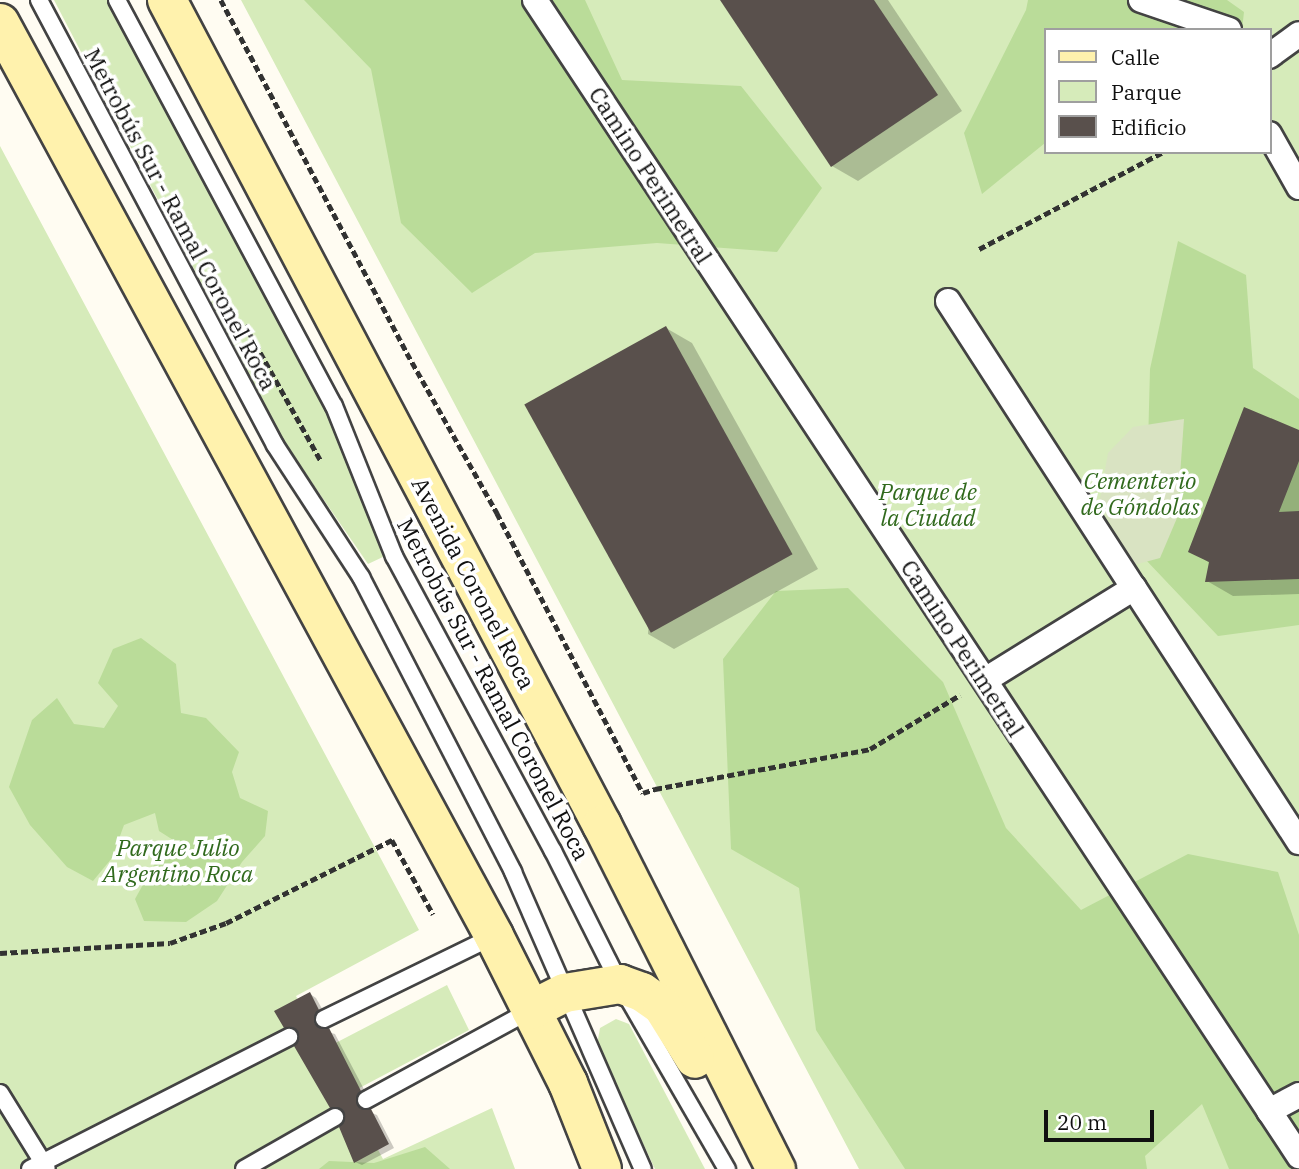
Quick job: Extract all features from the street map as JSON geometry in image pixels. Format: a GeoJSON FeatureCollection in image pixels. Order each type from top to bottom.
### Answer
{"type":"FeatureCollection","features":[{"type":"Feature","properties":{"kind":"main road","name":"Avenida Coronel Roca"},"geometry":{"type":"LineString","coordinates":[[167,0],[602,825],[776,1169]]}},
{"type":"Feature","properties":{"kind":"main road"},"geometry":{"type":"LineString","coordinates":[[0,23],[494,936],[568,1083],[602,1169]]}},
{"type":"Feature","properties":{"kind":"main road"},"geometry":{"type":"LineString","coordinates":[[531,1010],[565,993],[620,984],[642,992],[662,1006],[728,1119],[767,1169]]}},
{"type":"Feature","properties":{"kind":"street","name":"Camino Perimetral"},"geometry":{"type":"LineString","coordinates":[[535,0],[1299,1156]]}},
{"type":"Feature","properties":{"kind":"street"},"geometry":{"type":"LineString","coordinates":[[1141,0],[1223,28]]}},
{"type":"Feature","properties":{"kind":"street"},"geometry":{"type":"LineString","coordinates":[[1271,53],[1299,34]]}},
{"type":"Feature","properties":{"kind":"street"},"geometry":{"type":"LineString","coordinates":[[1271,138],[1299,187]]}},
{"type":"Feature","properties":{"kind":"street"},"geometry":{"type":"LineString","coordinates":[[948,301],[1299,842]]}},
{"type":"Feature","properties":{"kind":"street"},"geometry":{"type":"LineString","coordinates":[[985,680],[1134,587]]}},
{"type":"Feature","properties":{"kind":"street"},"geometry":{"type":"LineString","coordinates":[[1269,1111],[1299,1095]]}},
{"type":"Feature","properties":{"kind":"lane","name":"Metrobús Sur - Ramal Coronel Roca"},"geometry":{"type":"LineString","coordinates":[[39,0],[275,445],[361,577],[513,872],[643,1169]]}},
{"type":"Feature","properties":{"kind":"lane","name":"Metrobús Sur - Ramal Coronel Roca"},"geometry":{"type":"LineString","coordinates":[[117,0],[334,406],[394,556],[553,851],[620,984],[727,1169]]}},
{"type":"Feature","properties":{"kind":"lane"},"geometry":{"type":"LineString","coordinates":[[324,1019],[494,936]]}},
{"type":"Feature","properties":{"kind":"lane"},"geometry":{"type":"LineString","coordinates":[[366,1100],[531,1010]]}},
{"type":"Feature","properties":{"kind":"lane"},"geometry":{"type":"LineString","coordinates":[[0,1093],[40,1168],[289,1037]]}},
{"type":"Feature","properties":{"kind":"lane"},"geometry":{"type":"LineString","coordinates":[[244,1169],[335,1117]]}},
{"type":"Feature","properties":{"kind":"path"},"geometry":{"type":"LineString","coordinates":[[221,0],[407,354],[497,513],[643,793],[870,749],[985,680]]}},
{"type":"Feature","properties":{"kind":"path"},"geometry":{"type":"LineString","coordinates":[[979,250],[1159,154]]}},
{"type":"Feature","properties":{"kind":"path"},"geometry":{"type":"LineString","coordinates":[[0,953],[170,943],[226,923],[392,840],[433,914]]}},
{"type":"Feature","properties":{"kind":"green space"},"geometry":{"type":"Polygon","coordinates":[[[54,0],[107,0],[328,415],[385,556],[368,564],[284,442],[54,0]]]}},
{"type":"Feature","properties":{"kind":"green space","name":"Parque de la Ciudad"},"geometry":{"type":"Polygon","coordinates":[[[241,0],[1299,0],[1299,1169],[859,1169],[241,0]]]}},
{"type":"Feature","properties":{"kind":"green space"},"geometry":{"type":"Polygon","coordinates":[[[304,0],[585,0],[622,80],[741,86],[822,188],[777,252],[657,243],[535,253],[472,293],[401,223],[371,69],[304,0]]]}},
{"type":"Feature","properties":{"kind":"green space"},"geometry":{"type":"Polygon","coordinates":[[[1028,0],[1227,0],[1244,12],[1242,28],[1044,28],[1044,144],[982,194],[964,133],[1026,10],[1028,0]]]}},
{"type":"Feature","properties":{"kind":"green space","name":"Parque Julio Argentino Roca"},"geometry":{"type":"Polygon","coordinates":[[[0,146],[419,930],[296,996],[324,1049],[447,985],[469,1030],[348,1094],[383,1159],[492,1108],[515,1169],[0,1169],[0,146]]]}},
{"type":"Feature","properties":{"kind":"green space"},"geometry":{"type":"Polygon","coordinates":[[[1178,241],[1246,275],[1253,368],[1299,399],[1299,625],[1218,636],[1145,559],[1150,369],[1178,241]]]}},
{"type":"Feature","properties":{"kind":"green space","name":"Cementerio de Góndolas"},"geometry":{"type":"Polygon","coordinates":[[[1184,419],[1177,518],[1160,558],[1134,565],[1099,504],[1108,453],[1133,427],[1184,419]]]}},
{"type":"Feature","properties":{"kind":"green space"},"geometry":{"type":"Polygon","coordinates":[[[848,588],[943,682],[1006,828],[1081,910],[1188,854],[1278,872],[1299,935],[1299,1169],[1229,1169],[1202,1104],[1145,1156],[1147,1169],[905,1169],[816,1030],[799,888],[731,849],[723,659],[776,591],[848,588]]]}},
{"type":"Feature","properties":{"kind":"green space"},"geometry":{"type":"Polygon","coordinates":[[[141,638],[176,664],[181,713],[206,718],[239,752],[232,772],[240,798],[268,811],[265,836],[242,862],[217,901],[186,922],[144,921],[135,899],[155,863],[181,845],[159,831],[155,813],[124,825],[112,858],[93,881],[67,867],[30,825],[9,787],[32,720],[57,698],[74,724],[104,728],[118,706],[98,683],[113,649],[141,638]]]}},
{"type":"Feature","properties":{"kind":"green space"},"geometry":{"type":"Polygon","coordinates":[[[616,1019],[629,1024],[705,1169],[655,1169],[597,1045],[600,1028],[616,1019]]]}},
{"type":"Feature","properties":{"kind":"green space"},"geometry":{"type":"Polygon","coordinates":[[[425,1147],[450,1169],[319,1169],[329,1161],[374,1163],[425,1147]]]}},
{"type":"Feature","properties":{"kind":"building"},"geometry":{"type":"Polygon","coordinates":[[[720,0],[874,0],[938,95],[831,167],[720,0]]]}},
{"type":"Feature","properties":{"kind":"building"},"geometry":{"type":"Polygon","coordinates":[[[666,326],[793,554],[651,633],[524,405],[666,326]]]}},
{"type":"Feature","properties":{"kind":"building"},"geometry":{"type":"Polygon","coordinates":[[[1244,407],[1299,430],[1299,461],[1279,512],[1299,511],[1299,579],[1205,582],[1209,562],[1188,552],[1244,407]]]}},
{"type":"Feature","properties":{"kind":"building"},"geometry":{"type":"Polygon","coordinates":[[[310,992],[319,1010],[314,1018],[315,1024],[323,1029],[329,1028],[361,1091],[357,1095],[357,1104],[361,1109],[371,1109],[389,1144],[354,1163],[339,1127],[344,1122],[344,1112],[340,1108],[330,1108],[294,1046],[299,1038],[298,1032],[290,1027],[284,1028],[274,1011],[310,992]]]}}]}
